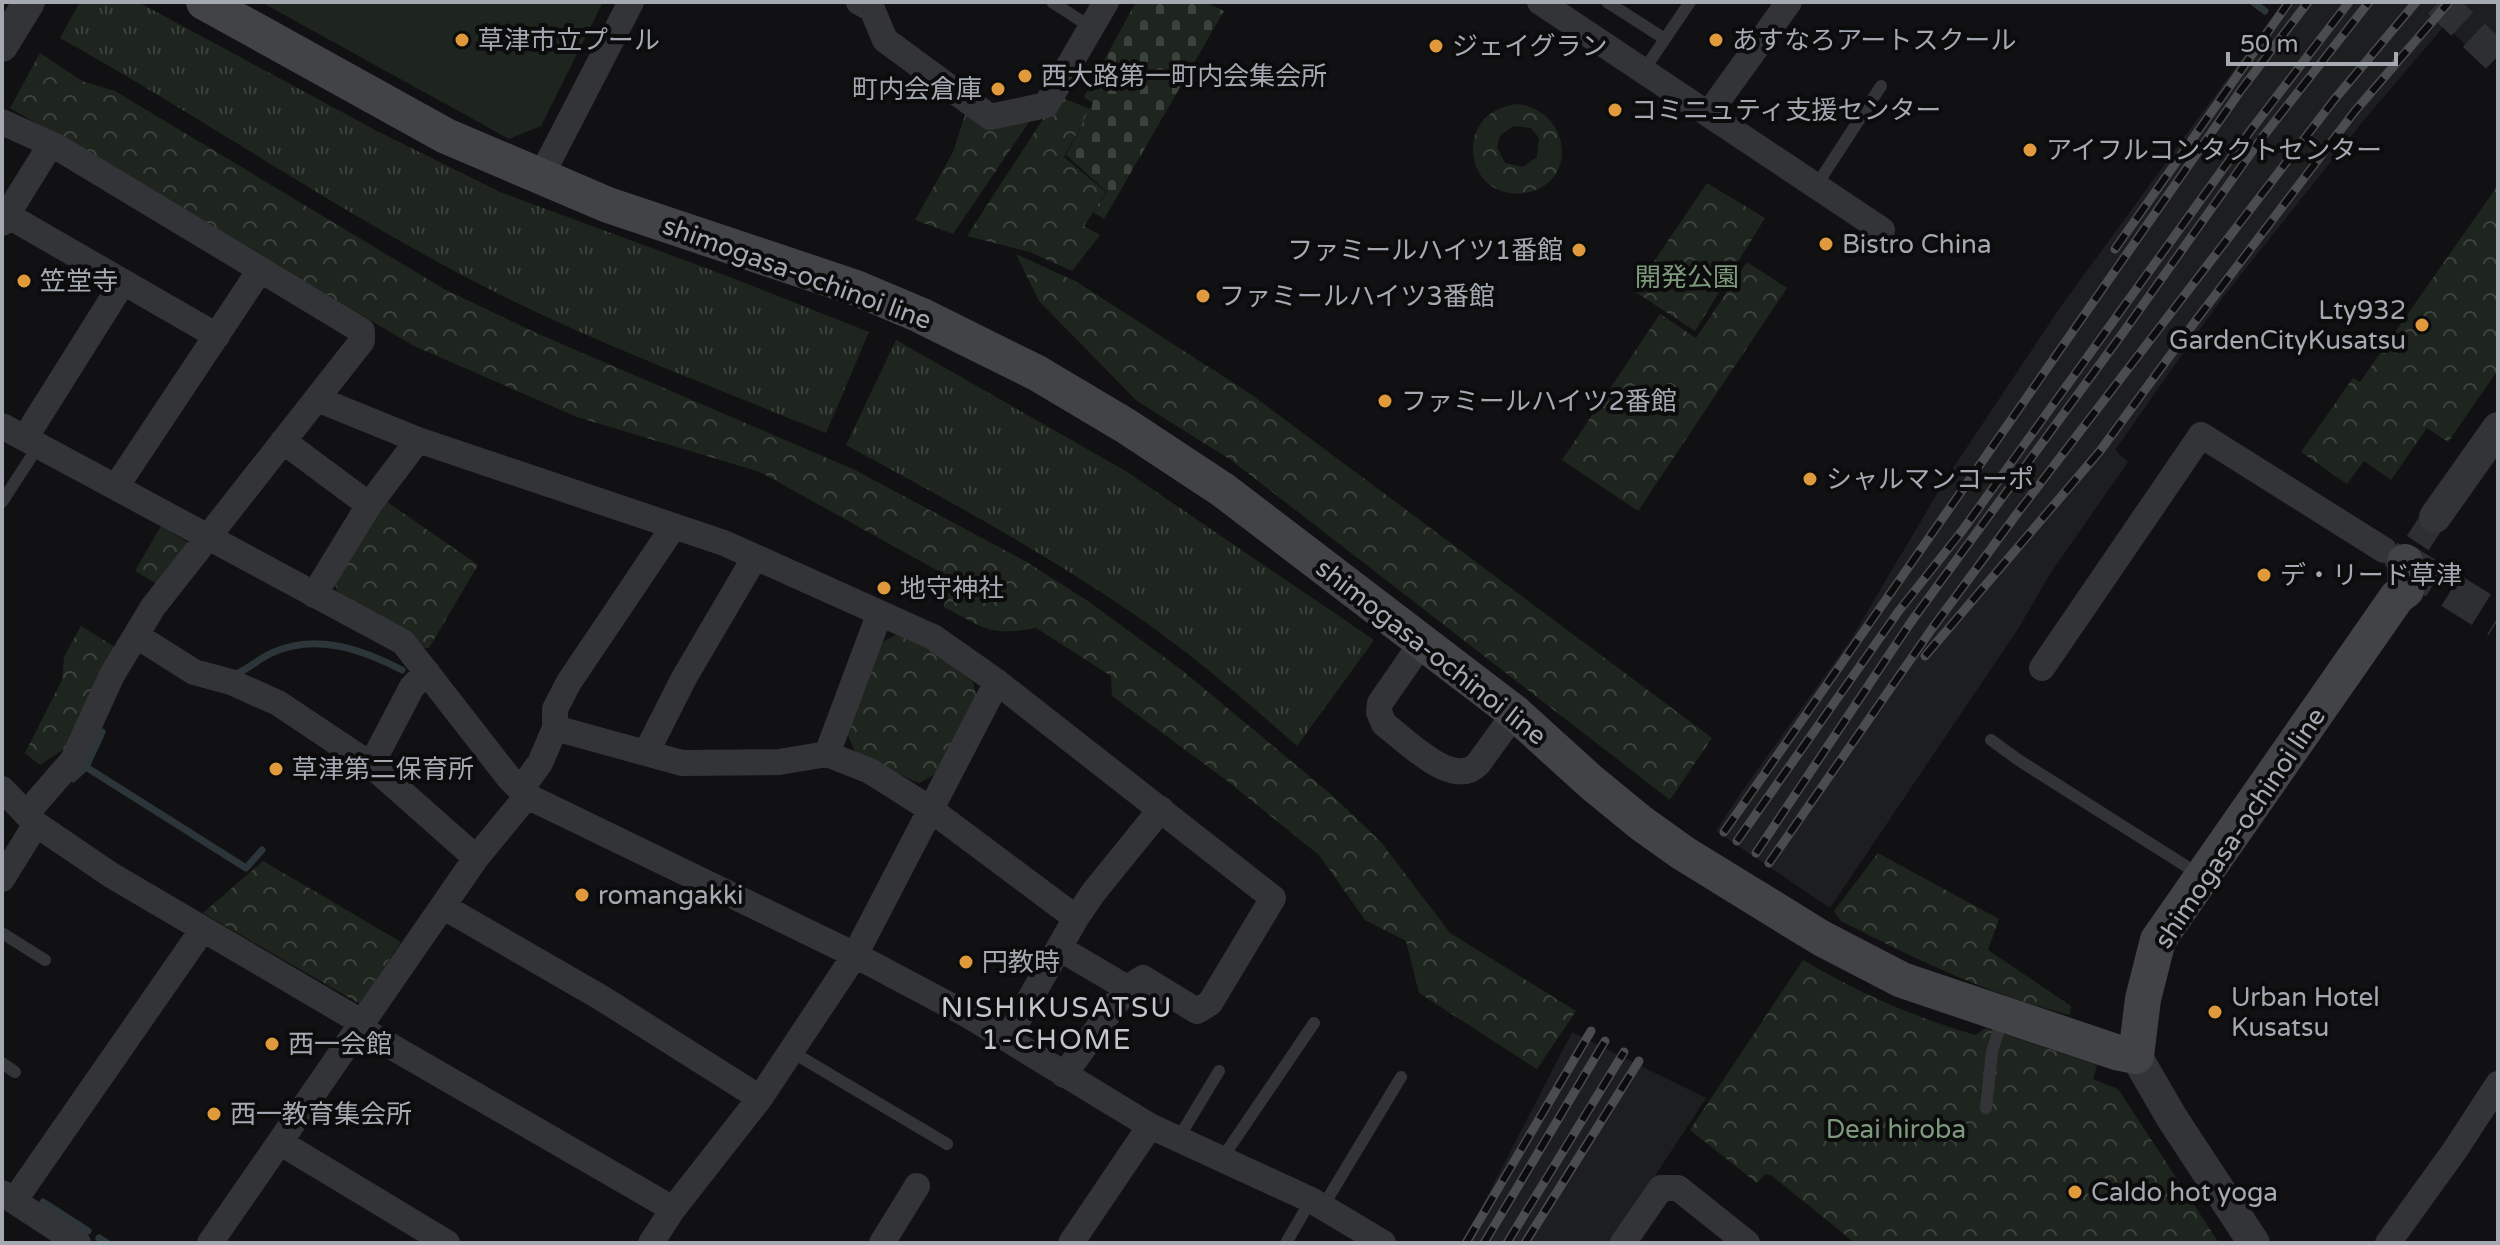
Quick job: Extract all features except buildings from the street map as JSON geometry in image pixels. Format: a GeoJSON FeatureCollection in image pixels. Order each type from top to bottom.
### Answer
{"type":"FeatureCollection","features":[{"type":"Feature","properties":{"kind":"main road","name":"shimogasa-ochinoi line"},"geometry":{"type":"LineString","coordinates":[[204,2],[446,136],[540,178],[608,205],[856,288],[984,346],[1126,426],[1223,490],[1515,713],[1591,782],[1683,853],[1854,957],[1902,980],[2003,1016],[2136,1056],[2143,999],[2158,940],[2397,597],[2406,590],[2394,556]]}},
{"type":"Feature","properties":{"kind":"street"},"geometry":{"type":"LineString","coordinates":[[2,46],[29,2]]}},
{"type":"Feature","properties":{"kind":"street"},"geometry":{"type":"LineString","coordinates":[[540,178],[631,2]]}},
{"type":"Feature","properties":{"kind":"street"},"geometry":{"type":"LineString","coordinates":[[859,2],[872,9],[885,40],[990,117],[1046,105],[1106,2]]}},
{"type":"Feature","properties":{"kind":"street"},"geometry":{"type":"LineString","coordinates":[[1540,2],[1882,230]]}},
{"type":"Feature","properties":{"kind":"street"},"geometry":{"type":"LineString","coordinates":[[1709,113],[1789,2]]}},
{"type":"Feature","properties":{"kind":"street"},"geometry":{"type":"LineString","coordinates":[[2,122],[51,144],[362,331],[362,341],[153,607],[112,675],[73,760],[31,819],[2,879]]}},
{"type":"Feature","properties":{"kind":"street"},"geometry":{"type":"LineString","coordinates":[[51,144],[4,219],[217,336]]}},
{"type":"Feature","properties":{"kind":"street"},"geometry":{"type":"LineString","coordinates":[[116,487],[260,270]]}},
{"type":"Feature","properties":{"kind":"street"},"geometry":{"type":"LineString","coordinates":[[123,282],[22,436],[403,642],[509,778],[524,792],[855,955],[1007,1039],[1150,1126],[1317,1204],[1383,1243]]}},
{"type":"Feature","properties":{"kind":"street"},"geometry":{"type":"LineString","coordinates":[[317,399],[418,440],[724,543],[893,615],[933,637],[997,682],[1273,898],[1210,1003],[1197,1011],[1143,978],[1127,988],[1064,1075]]}},
{"type":"Feature","properties":{"kind":"street"},"geometry":{"type":"LineString","coordinates":[[2435,517],[2498,428]]}},
{"type":"Feature","properties":{"kind":"street"},"geometry":{"type":"LineString","coordinates":[[2042,668],[2201,435],[2218,439],[2394,556]]}},
{"type":"Feature","properties":{"kind":"street"},"geometry":{"type":"LineString","coordinates":[[314,595],[369,505],[418,440]]}},
{"type":"Feature","properties":{"kind":"street"},"geometry":{"type":"LineString","coordinates":[[283,441],[369,505]]}},
{"type":"Feature","properties":{"kind":"street"},"geometry":{"type":"LineString","coordinates":[[216,1241],[524,792],[555,728],[555,709],[569,682],[674,526]]}},
{"type":"Feature","properties":{"kind":"street"},"geometry":{"type":"LineString","coordinates":[[646,753],[684,678],[755,557]]}},
{"type":"Feature","properties":{"kind":"street"},"geometry":{"type":"LineString","coordinates":[[827,754],[893,615]]}},
{"type":"Feature","properties":{"kind":"street"},"geometry":{"type":"LineString","coordinates":[[137,636],[194,672],[231,682],[278,703],[371,765],[476,858]]}},
{"type":"Feature","properties":{"kind":"street"},"geometry":{"type":"LineString","coordinates":[[1423,641],[1380,703],[1379,712],[1384,724],[1446,770],[1459,773],[1471,770],[1478,764],[1515,713]]}},
{"type":"Feature","properties":{"kind":"street"},"geometry":{"type":"LineString","coordinates":[[371,765],[412,687],[427,672]]}},
{"type":"Feature","properties":{"kind":"street"},"geometry":{"type":"LineString","coordinates":[[651,1243],[673,1209],[760,1098],[855,955],[997,682]]}},
{"type":"Feature","properties":{"kind":"street"},"geometry":{"type":"LineString","coordinates":[[555,728],[682,763],[779,762],[827,754],[870,771],[930,809],[1076,918]]}},
{"type":"Feature","properties":{"kind":"street"},"geometry":{"type":"LineString","coordinates":[[2,789],[31,819],[111,875],[673,1209]]}},
{"type":"Feature","properties":{"kind":"street"},"geometry":{"type":"LineString","coordinates":[[1007,1039],[1076,918],[1161,809]]}},
{"type":"Feature","properties":{"kind":"street"},"geometry":{"type":"LineString","coordinates":[[444,907],[600,997],[760,1098]]}},
{"type":"Feature","properties":{"kind":"street"},"geometry":{"type":"LineString","coordinates":[[78,1243],[8,1197],[203,929]]}},
{"type":"Feature","properties":{"kind":"street"},"geometry":{"type":"LineString","coordinates":[[1059,948],[1127,988]]}},
{"type":"Feature","properties":{"kind":"street"},"geometry":{"type":"LineString","coordinates":[[2136,1056],[2172,1118],[2254,1243]]}},
{"type":"Feature","properties":{"kind":"street"},"geometry":{"type":"LineString","coordinates":[[2388,1243],[2498,1084]]}},
{"type":"Feature","properties":{"kind":"street"},"geometry":{"type":"LineString","coordinates":[[1071,1243],[1150,1126]]}},
{"type":"Feature","properties":{"kind":"street"},"geometry":{"type":"LineString","coordinates":[[281,1143],[447,1243]]}},
{"type":"Feature","properties":{"kind":"street"},"geometry":{"type":"LineString","coordinates":[[882,1243],[917,1186]]}},
{"type":"Feature","properties":{"kind":"street"},"geometry":{"type":"LineString","coordinates":[[1623,1243],[1661,1188],[1670,1186],[1678,1188],[1747,1243]]}},
{"type":"Feature","properties":{"kind":"lane"},"geometry":{"type":"LineString","coordinates":[[1052,2],[1092,28]]}},
{"type":"Feature","properties":{"kind":"lane"},"geometry":{"type":"LineString","coordinates":[[1607,2],[1665,39]]}},
{"type":"Feature","properties":{"kind":"lane"},"geometry":{"type":"LineString","coordinates":[[1644,70],[1690,2]]}},
{"type":"Feature","properties":{"kind":"lane"},"geometry":{"type":"LineString","coordinates":[[1816,186],[1881,86]]}},
{"type":"Feature","properties":{"kind":"lane"},"geometry":{"type":"LineString","coordinates":[[2,502],[22,436]]}},
{"type":"Feature","properties":{"kind":"lane"},"geometry":{"type":"LineString","coordinates":[[1991,740],[2204,877]]}},
{"type":"Feature","properties":{"kind":"lane"},"geometry":{"type":"LineString","coordinates":[[2,933],[45,960]]}},
{"type":"Feature","properties":{"kind":"lane"},"geometry":{"type":"LineString","coordinates":[[1986,1108],[1992,1052],[2003,1016]]}},
{"type":"Feature","properties":{"kind":"lane"},"geometry":{"type":"LineString","coordinates":[[1221,1160],[1314,1023]]}},
{"type":"Feature","properties":{"kind":"lane"},"geometry":{"type":"LineString","coordinates":[[792,1052],[947,1144]]}},
{"type":"Feature","properties":{"kind":"lane"},"geometry":{"type":"LineString","coordinates":[[2,1063],[15,1072]]}},
{"type":"Feature","properties":{"kind":"lane"},"geometry":{"type":"LineString","coordinates":[[1178,1139],[1219,1071]]}},
{"type":"Feature","properties":{"kind":"lane"},"geometry":{"type":"LineString","coordinates":[[1286,1243],[1317,1204],[1401,1077]]}},
{"type":"Feature","properties":{"kind":"shaded area"},"geometry":{"type":"Polygon","coordinates":[[[2283,2],[2498,2],[2498,50],[2485,64],[2445,25],[2364,120],[2220,301],[2115,450],[2128,462],[2050,574],[2018,629],[1830,908],[1716,831],[1851,639],[1947,477],[2059,309],[2283,2]]]}},
{"type":"Feature","properties":{"kind":"shaded area"},"geometry":{"type":"Polygon","coordinates":[[[1572,1032],[1706,1098],[1611,1243],[1463,1243],[1572,1032]]]}},
{"type":"Feature","properties":{"kind":"green space"},"geometry":{"type":"Polygon","coordinates":[[[80,2],[138,2],[377,131],[500,192],[869,332],[826,433],[587,335],[493,291],[398,240],[60,38],[80,2]]]}},
{"type":"Feature","properties":{"kind":"green space","name":"草津市立プール"},"geometry":{"type":"Polygon","coordinates":[[[261,2],[603,2],[541,126],[509,139],[261,2]]]}},
{"type":"Feature","properties":{"kind":"green space"},"geometry":{"type":"Polygon","coordinates":[[[1136,2],[1205,2],[1224,11],[1104,219],[1093,212],[1107,192],[1066,155],[1093,103],[1084,97],[1136,2]]]}},
{"type":"Feature","properties":{"kind":"green space"},"geometry":{"type":"Polygon","coordinates":[[[40,53],[82,81],[115,91],[444,289],[534,332],[855,470],[1025,561],[1088,601],[1183,671],[1333,796],[1381,842],[1450,933],[1576,1011],[1537,1069],[1419,993],[1406,941],[1365,920],[1319,855],[1226,780],[1112,696],[1111,676],[1036,628],[1020,631],[988,629],[944,607],[949,577],[760,472],[577,417],[414,346],[10,108],[40,53]]]}},
{"type":"Feature","properties":{"kind":"green space"},"geometry":{"type":"Polygon","coordinates":[[[1058,96],[1090,109],[1064,157],[1106,192],[1084,226],[1100,235],[1072,271],[1030,252],[967,236],[1058,96]]]}},
{"type":"Feature","properties":{"kind":"green space"},"geometry":{"type":"Polygon","coordinates":[[[1517,104],[1535,109],[1549,119],[1558,133],[1562,148],[1560,163],[1554,177],[1542,187],[1524,193],[1504,192],[1488,184],[1478,170],[1473,154],[1474,138],[1482,122],[1496,110],[1517,104]],[[1513,126],[1500,136],[1497,147],[1505,163],[1523,167],[1537,157],[1539,138],[1531,128],[1513,126]]]}},
{"type":"Feature","properties":{"kind":"green space"},"geometry":{"type":"Polygon","coordinates":[[[965,115],[994,127],[1029,122],[953,234],[915,220],[953,152],[965,115]]]}},
{"type":"Feature","properties":{"kind":"green space","name":"開発公園"},"geometry":{"type":"Polygon","coordinates":[[[1707,183],[1765,218],[1695,331],[1634,291],[1707,183]]]}},
{"type":"Feature","properties":{"kind":"green space"},"geometry":{"type":"Polygon","coordinates":[[[2498,185],[2498,370],[2448,442],[2427,428],[2391,480],[2364,461],[2347,484],[2301,452],[2353,378],[2360,382],[2498,185]]]}},
{"type":"Feature","properties":{"kind":"green space"},"geometry":{"type":"Polygon","coordinates":[[[1016,254],[1077,282],[1252,395],[1712,738],[1670,800],[1231,460],[1137,401],[1039,301],[1016,254]]]}},
{"type":"Feature","properties":{"kind":"green space"},"geometry":{"type":"Polygon","coordinates":[[[1747,262],[1787,288],[1638,511],[1562,460],[1660,314],[1696,338],[1747,262]]]}},
{"type":"Feature","properties":{"kind":"green space"},"geometry":{"type":"Polygon","coordinates":[[[896,340],[1124,470],[1374,640],[1297,746],[1174,643],[1097,589],[954,504],[846,445],[896,340]]]}},
{"type":"Feature","properties":{"kind":"green space"},"geometry":{"type":"Polygon","coordinates":[[[383,499],[478,565],[429,648],[423,648],[337,592],[333,575],[383,499]]]}},
{"type":"Feature","properties":{"kind":"green space"},"geometry":{"type":"Polygon","coordinates":[[[161,526],[187,542],[189,550],[164,588],[135,571],[161,526]]]}},
{"type":"Feature","properties":{"kind":"green space"},"geometry":{"type":"Polygon","coordinates":[[[81,626],[118,649],[67,747],[40,765],[25,753],[62,680],[64,657],[81,626]]]}},
{"type":"Feature","properties":{"kind":"green space"},"geometry":{"type":"Polygon","coordinates":[[[899,633],[925,646],[973,682],[977,699],[936,774],[919,783],[856,754],[847,733],[881,643],[899,633]]]}},
{"type":"Feature","properties":{"kind":"green space"},"geometry":{"type":"Polygon","coordinates":[[[1878,853],[1999,919],[1988,950],[2071,1006],[2070,1015],[1981,986],[1841,921],[1834,911],[1878,853]]]}},
{"type":"Feature","properties":{"kind":"green space"},"geometry":{"type":"Polygon","coordinates":[[[263,861],[401,942],[360,1004],[203,913],[263,861]]]}},
{"type":"Feature","properties":{"kind":"green space","name":"Deai hiroba"},"geometry":{"type":"Polygon","coordinates":[[[1803,960],[1887,1003],[1930,1020],[1975,1035],[1986,1028],[2097,1065],[2093,1079],[2118,1089],[2219,1243],[1855,1243],[1772,1176],[1765,1174],[1757,1183],[1690,1130],[1803,960]]]}},
{"type":"Feature","properties":{"kind":"waterway"},"geometry":{"type":"LineString","coordinates":[[2253,2],[2265,11]]}},
{"type":"Feature","properties":{"kind":"waterway"},"geometry":{"type":"LineString","coordinates":[[233,673],[241,672],[274,652],[307,644],[340,646],[402,670]]}},
{"type":"Feature","properties":{"kind":"waterway"},"geometry":{"type":"LineString","coordinates":[[73,779],[86,767],[102,732]]}},
{"type":"Feature","properties":{"kind":"waterway"},"geometry":{"type":"LineString","coordinates":[[86,767],[246,868],[262,850]]}},
{"type":"Feature","properties":{"kind":"waterway"},"geometry":{"type":"LineString","coordinates":[[43,1202],[88,1231]]}},
{"type":"Feature","properties":{"kind":"waterway"},"geometry":{"type":"LineString","coordinates":[[99,1238],[107,1243]]}},
{"type":"Feature","properties":{"kind":"tunnel"},"geometry":{"type":"LineString","coordinates":[[2439,2],[2498,58]]}},
{"type":"Feature","properties":{"kind":"tunnel"},"geometry":{"type":"LineString","coordinates":[[2391,554],[2405,562],[2435,517]]}},
{"type":"Feature","properties":{"kind":"tunnel"},"geometry":{"type":"LineString","coordinates":[[2405,562],[2498,620]]}},
{"type":"Feature","properties":{"kind":"railway"},"geometry":{"type":"LineString","coordinates":[[2115,249],[2289,2]]}},
{"type":"Feature","properties":{"kind":"railway"},"geometry":{"type":"LineString","coordinates":[[1724,832],[2241,90],[2308,2]]}},
{"type":"Feature","properties":{"kind":"railway"},"geometry":{"type":"LineString","coordinates":[[1737,841],[1898,612],[1962,531],[2251,130],[2349,2]]}},
{"type":"Feature","properties":{"kind":"railway"},"geometry":{"type":"LineString","coordinates":[[1756,853],[1911,622],[2261,139],[2369,2]]}},
{"type":"Feature","properties":{"kind":"railway"},"geometry":{"type":"LineString","coordinates":[[1769,863],[1931,630],[2016,515],[2334,100],[2416,2]]}},
{"type":"Feature","properties":{"kind":"railway"},"geometry":{"type":"LineString","coordinates":[[1925,656],[2100,451],[2355,111],[2449,2]]}},
{"type":"Feature","properties":{"kind":"railway"},"geometry":{"type":"LineString","coordinates":[[1466,1243],[1591,1031]]}},
{"type":"Feature","properties":{"kind":"railway"},"geometry":{"type":"LineString","coordinates":[[1484,1243],[1605,1041]]}},
{"type":"Feature","properties":{"kind":"railway"},"geometry":{"type":"LineString","coordinates":[[1507,1243],[1624,1052]]}},
{"type":"Feature","properties":{"kind":"railway"},"geometry":{"type":"LineString","coordinates":[[1525,1243],[1639,1061]]}},
{"type":"Feature","properties":{"kind":"place","name":"草津市立プール"},"geometry":{"type":"Point","coordinates":[462,40]}},
{"type":"Feature","properties":{"kind":"place","name":"あすなろアートスクール"},"geometry":{"type":"Point","coordinates":[1716,40]}},
{"type":"Feature","properties":{"kind":"place","name":"ジェイグラン"},"geometry":{"type":"Point","coordinates":[1436,46]}},
{"type":"Feature","properties":{"kind":"place","name":"西大路第一町内会集会所"},"geometry":{"type":"Point","coordinates":[1025,76]}},
{"type":"Feature","properties":{"kind":"place","name":"町内会倉庫"},"geometry":{"type":"Point","coordinates":[998,89]}},
{"type":"Feature","properties":{"kind":"place","name":"コミニュティ支援センター"},"geometry":{"type":"Point","coordinates":[1615,110]}},
{"type":"Feature","properties":{"kind":"place","name":"アイフルコンタクトセンター"},"geometry":{"type":"Point","coordinates":[2030,150]}},
{"type":"Feature","properties":{"kind":"place","name":"Bistro China"},"geometry":{"type":"Point","coordinates":[1826,244]}},
{"type":"Feature","properties":{"kind":"place","name":"ファミールハイツ1番館"},"geometry":{"type":"Point","coordinates":[1579,250]}},
{"type":"Feature","properties":{"kind":"place","name":"笠堂寺"},"geometry":{"type":"Point","coordinates":[24,281]}},
{"type":"Feature","properties":{"kind":"place","name":"ファミールハイツ3番館"},"geometry":{"type":"Point","coordinates":[1203,296]}},
{"type":"Feature","properties":{"kind":"place","name":"Lty932 GardenCityKusatsu"},"geometry":{"type":"Point","coordinates":[2422,325]}},
{"type":"Feature","properties":{"kind":"place","name":"ファミールハイツ2番館"},"geometry":{"type":"Point","coordinates":[1385,401]}},
{"type":"Feature","properties":{"kind":"place","name":"シャルマンコーポ"},"geometry":{"type":"Point","coordinates":[1810,479]}},
{"type":"Feature","properties":{"kind":"place","name":"デ・リード草津"},"geometry":{"type":"Point","coordinates":[2264,575]}},
{"type":"Feature","properties":{"kind":"place","name":"地守神社"},"geometry":{"type":"Point","coordinates":[884,588]}},
{"type":"Feature","properties":{"kind":"place","name":"草津第二保育所"},"geometry":{"type":"Point","coordinates":[276,769]}},
{"type":"Feature","properties":{"kind":"place","name":"romangakki"},"geometry":{"type":"Point","coordinates":[582,895]}},
{"type":"Feature","properties":{"kind":"place","name":"円教時"},"geometry":{"type":"Point","coordinates":[966,962]}},
{"type":"Feature","properties":{"kind":"place","name":"Urban Hotel Kusatsu"},"geometry":{"type":"Point","coordinates":[2215,1012]}},
{"type":"Feature","properties":{"kind":"place","name":"西一会館"},"geometry":{"type":"Point","coordinates":[272,1044]}},
{"type":"Feature","properties":{"kind":"place","name":"西一教育集会所"},"geometry":{"type":"Point","coordinates":[214,1114]}},
{"type":"Feature","properties":{"kind":"place","name":"Caldo hot yoga"},"geometry":{"type":"Point","coordinates":[2075,1192]}},
{"type":"Feature","properties":{"kind":"district","name":"NISHIKUSATSU 1-CHOME"},"geometry":{"type":"Point","coordinates":[1057,1024]}}]}
